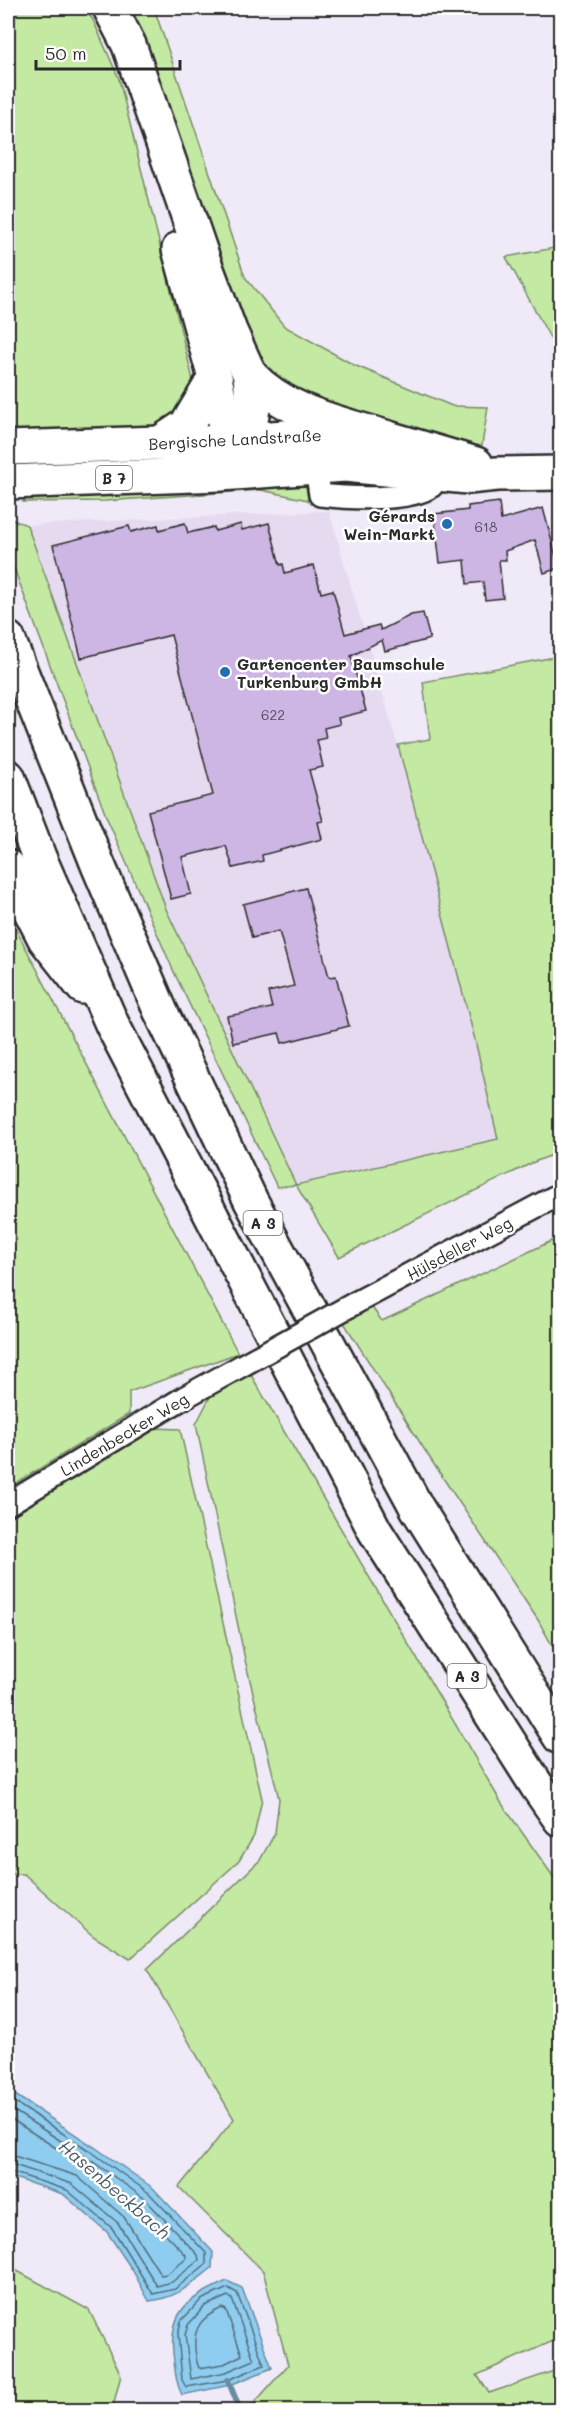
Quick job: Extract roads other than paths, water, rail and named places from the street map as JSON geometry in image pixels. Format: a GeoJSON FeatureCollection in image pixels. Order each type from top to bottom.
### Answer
{"type":"FeatureCollection","features":[{"type":"Feature","properties":{"kind":"main road"},"geometry":{"type":"LineString","coordinates":[[95,8],[123,65],[135,99],[215,378],[227,434],[241,456]]}},
{"type":"Feature","properties":{"kind":"main road"},"geometry":{"type":"LineString","coordinates":[[110,8],[129,45],[203,259],[250,375],[253,408],[241,456]]}},
{"type":"Feature","properties":{"kind":"main road"},"geometry":{"type":"LineString","coordinates":[[250,375],[269,394],[297,410],[377,438]]}},
{"type":"Feature","properties":{"kind":"main road"},"geometry":{"type":"LineString","coordinates":[[160,443],[187,425],[215,378]]}},
{"type":"Feature","properties":{"kind":"main road","name":"Bergische Landstraße"},"geometry":{"type":"LineString","coordinates":[[8,482],[241,456],[324,434],[377,438],[430,462]]}},
{"type":"Feature","properties":{"kind":"main road"},"geometry":{"type":"LineString","coordinates":[[316,467],[318,456],[336,444],[377,438]]}},
{"type":"Feature","properties":{"kind":"main road","name":"Bergische Landstraße"},"geometry":{"type":"LineString","coordinates":[[8,448],[160,443],[316,467],[430,462],[480,465],[497,474],[561,473]]}},
{"type":"Feature","properties":{"kind":"main road","name":"A 3"},"geometry":{"type":"LineString","coordinates":[[8,639],[98,865],[155,1000],[251,1201],[417,1508],[561,1737]]}},
{"type":"Feature","properties":{"kind":"main road","name":"A 3"},"geometry":{"type":"LineString","coordinates":[[8,777],[39,856],[112,1024],[375,1531],[561,1820]]}},
{"type":"Feature","properties":{"kind":"main road"},"geometry":{"type":"LineString","coordinates":[[8,867],[45,939],[112,1024]]}},
{"type":"Feature","properties":{"kind":"street","name":"Hülsdeller Weg"},"geometry":{"type":"LineString","coordinates":[[241,1366],[561,1194]]}},
{"type":"Feature","properties":{"kind":"street","name":"Lindenbecker Weg"},"geometry":{"type":"LineString","coordinates":[[8,1504],[185,1397],[241,1366]]}},
{"type":"Feature","properties":{"kind":"water"},"geometry":{"type":"Polygon","coordinates":[[[9,2091],[153,2188],[213,2252],[212,2268],[175,2294],[149,2301],[133,2271],[107,2232],[63,2194],[8,2176],[9,2091]]]}},
{"type":"Feature","properties":{"kind":"water"},"geometry":{"type":"Polygon","coordinates":[[[227,2281],[242,2288],[272,2368],[230,2385],[182,2395],[173,2353],[173,2338],[179,2315],[202,2293],[227,2281]]]}},
{"type":"Feature","properties":{"kind":"waterway","name":"Hasenbeckbach"},"geometry":{"type":"LineString","coordinates":[[228,2380],[240,2410]]}},
{"type":"Feature","properties":{"kind":"place","name":"Gérards Wein-Markt"},"geometry":{"type":"Point","coordinates":[447,524]}},
{"type":"Feature","properties":{"kind":"place","name":"Gartencenter Baumschule Turkenburg GmbH"},"geometry":{"type":"Point","coordinates":[225,672]}}]}
